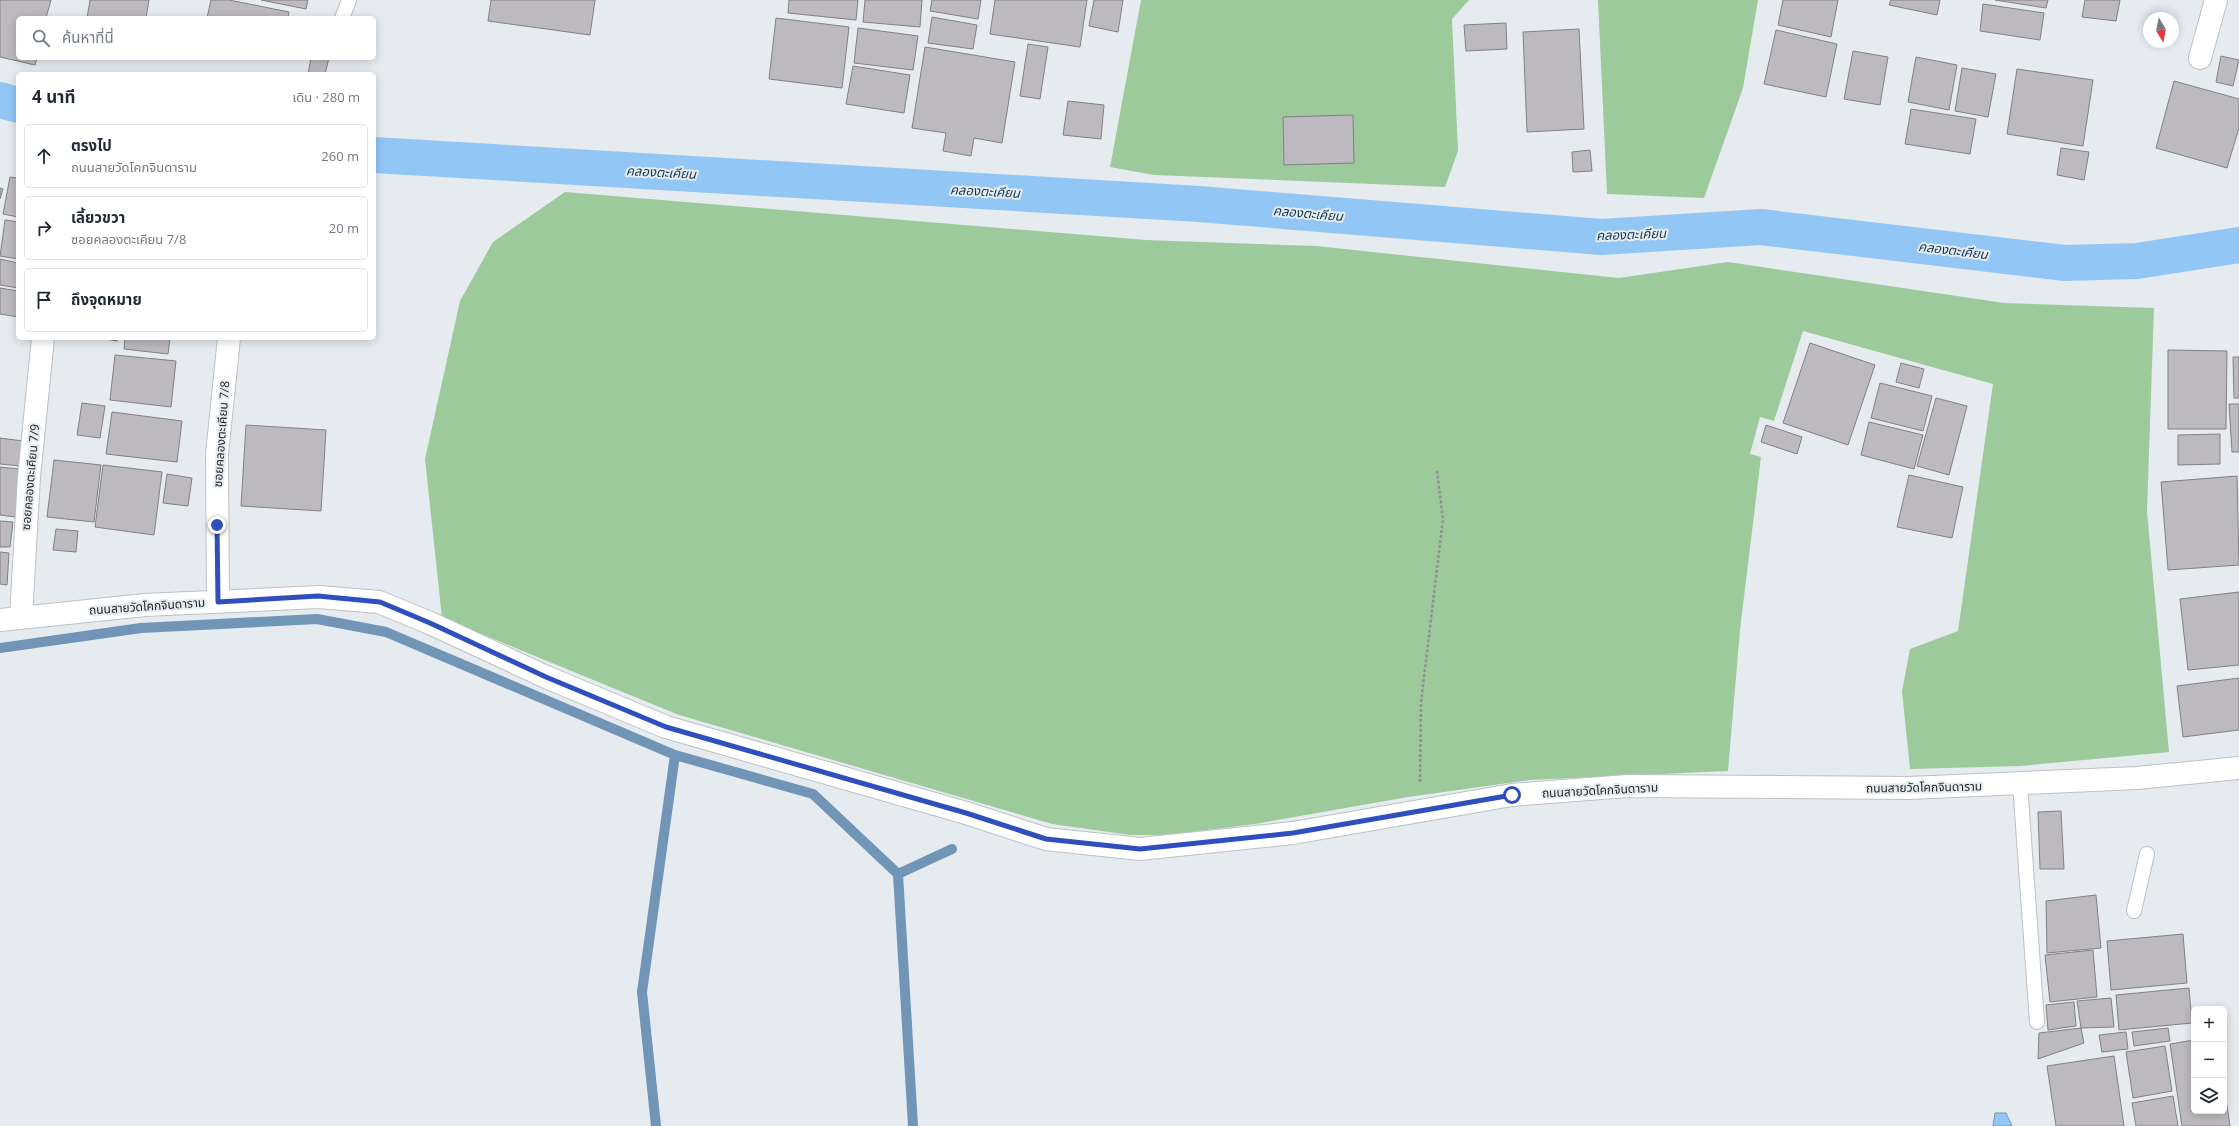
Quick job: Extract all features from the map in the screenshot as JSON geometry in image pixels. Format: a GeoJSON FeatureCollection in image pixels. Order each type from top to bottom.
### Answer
{"type":"FeatureCollection","features":[{"type":"Feature","properties":{"kind":"street"},"geometry":{"type":"LineString","coordinates":[[2200,58],[2216,0]]}},
{"type":"Feature","properties":{"kind":"street","name":"ซอยคลองตะเคียน 7/9"},"geometry":{"type":"LineString","coordinates":[[10,618],[29,477],[43,340]]}},
{"type":"Feature","properties":{"kind":"street","name":"ซอยคลองตะเคียน 7/8"},"geometry":{"type":"LineString","coordinates":[[218,602],[217,454],[229,340]]}},
{"type":"Feature","properties":{"kind":"street","name":"ถนนสายวัดโคกจินดาราม"},"geometry":{"type":"LineString","coordinates":[[10,618],[145,605],[318,596],[380,602],[430,623],[546,677],[666,727],[966,813],[1046,839],[1140,849],[1293,833],[1512,795],[1627,786],[1910,788],[2137,778],[2239,768]]}},
{"type":"Feature","properties":{"kind":"lane"},"geometry":{"type":"LineString","coordinates":[[343,16],[349,0]]}},
{"type":"Feature","properties":{"kind":"lane"},"geometry":{"type":"LineString","coordinates":[[2020,784],[2037,1022]]}},
{"type":"Feature","properties":{"kind":"lane"},"geometry":{"type":"LineString","coordinates":[[2134,911],[2147,854]]}},
{"type":"Feature","properties":{"kind":"path"},"geometry":{"type":"LineString","coordinates":[[1420,811],[1421,702],[1443,519],[1437,470]]}},
{"type":"Feature","properties":{"kind":"green space"},"geometry":{"type":"Polygon","coordinates":[[[1141,0],[1469,0],[1452,19],[1458,151],[1445,187],[1154,175],[1110,167],[1141,0]]]}},
{"type":"Feature","properties":{"kind":"green space"},"geometry":{"type":"Polygon","coordinates":[[[1598,0],[1758,0],[1743,88],[1704,198],[1607,194],[1598,0]]]}},
{"type":"Feature","properties":{"kind":"green space"},"geometry":{"type":"Polygon","coordinates":[[[565,192],[1146,240],[1316,246],[1619,278],[1728,262],[2004,303],[2154,308],[2147,511],[2169,752],[2020,766],[1910,769],[1902,691],[1910,649],[1958,631],[1993,384],[1803,331],[1774,421],[1760,417],[1750,454],[1761,457],[1740,630],[1728,771],[1530,780],[1408,797],[1255,824],[1167,835],[1130,835],[1052,824],[679,715],[442,618],[425,459],[460,301],[493,242],[565,192]]]}},
{"type":"Feature","properties":{"kind":"water"},"geometry":{"type":"Polygon","coordinates":[[[1995,1113],[2006,1113],[2012,1126],[1993,1126],[1995,1113]]]}},
{"type":"Feature","properties":{"kind":"building"},"geometry":{"type":"Polygon","coordinates":[[[0,0],[51,0],[47,16],[16,16],[16,60],[36,60],[35,65],[0,57],[0,0]]]}},
{"type":"Feature","properties":{"kind":"building"},"geometry":{"type":"Polygon","coordinates":[[[90,0],[149,0],[146,16],[87,16],[90,0]]]}},
{"type":"Feature","properties":{"kind":"building"},"geometry":{"type":"Polygon","coordinates":[[[211,0],[229,0],[289,12],[288,16],[207,16],[211,0]]]}},
{"type":"Feature","properties":{"kind":"building"},"geometry":{"type":"Polygon","coordinates":[[[261,0],[308,0],[306,9],[261,0]]]}},
{"type":"Feature","properties":{"kind":"building"},"geometry":{"type":"Polygon","coordinates":[[[491,0],[595,0],[590,35],[488,21],[491,0]]]}},
{"type":"Feature","properties":{"kind":"building"},"geometry":{"type":"Polygon","coordinates":[[[789,0],[858,0],[856,20],[788,13],[789,0]]]}},
{"type":"Feature","properties":{"kind":"building"},"geometry":{"type":"Polygon","coordinates":[[[865,0],[922,0],[920,27],[863,22],[865,0]]]}},
{"type":"Feature","properties":{"kind":"building"},"geometry":{"type":"Polygon","coordinates":[[[932,0],[981,0],[978,19],[930,11],[932,0]]]}},
{"type":"Feature","properties":{"kind":"building"},"geometry":{"type":"Polygon","coordinates":[[[995,0],[1087,0],[1080,47],[990,34],[995,0]]]}},
{"type":"Feature","properties":{"kind":"building"},"geometry":{"type":"Polygon","coordinates":[[[1094,0],[1123,0],[1118,32],[1089,26],[1094,0]]]}},
{"type":"Feature","properties":{"kind":"building"},"geometry":{"type":"Polygon","coordinates":[[[1783,0],[1838,0],[1831,37],[1778,25],[1783,0]]]}},
{"type":"Feature","properties":{"kind":"building"},"geometry":{"type":"Polygon","coordinates":[[[1891,0],[1940,0],[1937,15],[1889,5],[1891,0]]]}},
{"type":"Feature","properties":{"kind":"building"},"geometry":{"type":"Polygon","coordinates":[[[1995,0],[2048,0],[2046,8],[1995,0]]]}},
{"type":"Feature","properties":{"kind":"building"},"geometry":{"type":"Polygon","coordinates":[[[2085,0],[2120,0],[2116,21],[2082,17],[2085,0]]]}},
{"type":"Feature","properties":{"kind":"building"},"geometry":{"type":"Polygon","coordinates":[[[1983,4],[2044,13],[2040,40],[1980,31],[1983,4]]]}},
{"type":"Feature","properties":{"kind":"building"},"geometry":{"type":"Polygon","coordinates":[[[932,17],[977,25],[973,49],[928,43],[932,17]]]}},
{"type":"Feature","properties":{"kind":"building"},"geometry":{"type":"Polygon","coordinates":[[[776,18],[849,27],[842,88],[769,79],[776,18]]]}},
{"type":"Feature","properties":{"kind":"building"},"geometry":{"type":"Polygon","coordinates":[[[1506,23],[1507,49],[1466,51],[1464,25],[1506,23]]]}},
{"type":"Feature","properties":{"kind":"building"},"geometry":{"type":"Polygon","coordinates":[[[858,28],[918,36],[913,70],[854,63],[858,28]]]}},
{"type":"Feature","properties":{"kind":"building"},"geometry":{"type":"Polygon","coordinates":[[[1579,29],[1584,129],[1527,132],[1523,32],[1579,29]]]}},
{"type":"Feature","properties":{"kind":"building"},"geometry":{"type":"Polygon","coordinates":[[[1776,30],[1837,44],[1826,97],[1764,84],[1776,30]]]}},
{"type":"Feature","properties":{"kind":"building"},"geometry":{"type":"Polygon","coordinates":[[[1028,44],[1048,47],[1040,99],[1020,96],[1028,44]]]}},
{"type":"Feature","properties":{"kind":"building"},"geometry":{"type":"Polygon","coordinates":[[[925,47],[1015,62],[1002,143],[974,138],[971,156],[943,151],[946,133],[912,128],[925,47]]]}},
{"type":"Feature","properties":{"kind":"building"},"geometry":{"type":"Polygon","coordinates":[[[1853,51],[1888,57],[1880,105],[1844,99],[1853,51]]]}},
{"type":"Feature","properties":{"kind":"building"},"geometry":{"type":"Polygon","coordinates":[[[2221,56],[2239,60],[2233,86],[2216,82],[2221,56]]]}},
{"type":"Feature","properties":{"kind":"building"},"geometry":{"type":"Polygon","coordinates":[[[1916,57],[1957,65],[1949,110],[1908,102],[1916,57]]]}},
{"type":"Feature","properties":{"kind":"building"},"geometry":{"type":"Polygon","coordinates":[[[311,60],[328,60],[326,72],[308,72],[311,60]]]}},
{"type":"Feature","properties":{"kind":"building"},"geometry":{"type":"Polygon","coordinates":[[[853,66],[910,75],[904,113],[846,104],[853,66]]]}},
{"type":"Feature","properties":{"kind":"building"},"geometry":{"type":"Polygon","coordinates":[[[1962,68],[1996,74],[1988,117],[1955,111],[1962,68]]]}},
{"type":"Feature","properties":{"kind":"building"},"geometry":{"type":"Polygon","coordinates":[[[2017,69],[2093,80],[2083,146],[2007,134],[2017,69]]]}},
{"type":"Feature","properties":{"kind":"building"},"geometry":{"type":"Polygon","coordinates":[[[2174,81],[2239,99],[2239,128],[2227,168],[2156,148],[2174,81]]]}},
{"type":"Feature","properties":{"kind":"building"},"geometry":{"type":"Polygon","coordinates":[[[1068,101],[1104,105],[1101,139],[1063,135],[1068,101]]]}},
{"type":"Feature","properties":{"kind":"building"},"geometry":{"type":"Polygon","coordinates":[[[1911,109],[1976,119],[1970,154],[1905,144],[1911,109]]]}},
{"type":"Feature","properties":{"kind":"building"},"geometry":{"type":"Polygon","coordinates":[[[1353,115],[1354,163],[1284,165],[1283,117],[1353,115]]]}},
{"type":"Feature","properties":{"kind":"building"},"geometry":{"type":"Polygon","coordinates":[[[2061,148],[2089,152],[2084,180],[2057,175],[2061,148]]]}},
{"type":"Feature","properties":{"kind":"building"},"geometry":{"type":"Polygon","coordinates":[[[1590,150],[1592,171],[1573,172],[1572,152],[1590,150]]]}},
{"type":"Feature","properties":{"kind":"building"},"geometry":{"type":"Polygon","coordinates":[[[10,177],[16,178],[16,217],[3,214],[10,177]]]}},
{"type":"Feature","properties":{"kind":"building"},"geometry":{"type":"Polygon","coordinates":[[[0,188],[3,189],[0,199],[0,188]]]}},
{"type":"Feature","properties":{"kind":"building"},"geometry":{"type":"Polygon","coordinates":[[[5,220],[16,222],[16,259],[0,256],[5,220]]]}},
{"type":"Feature","properties":{"kind":"building"},"geometry":{"type":"Polygon","coordinates":[[[0,259],[16,263],[16,288],[0,285],[0,259]]]}},
{"type":"Feature","properties":{"kind":"building"},"geometry":{"type":"Polygon","coordinates":[[[0,288],[16,291],[16,317],[0,314],[0,288]]]}},
{"type":"Feature","properties":{"kind":"building"},"geometry":{"type":"Polygon","coordinates":[[[125,340],[170,340],[168,354],[124,349],[125,340]]]}},
{"type":"Feature","properties":{"kind":"building"},"geometry":{"type":"Polygon","coordinates":[[[1810,343],[1875,365],[1848,445],[1783,423],[1810,343]]]}},
{"type":"Feature","properties":{"kind":"building"},"geometry":{"type":"Polygon","coordinates":[[[2168,350],[2227,351],[2226,429],[2168,429],[2168,350]]]}},
{"type":"Feature","properties":{"kind":"building"},"geometry":{"type":"Polygon","coordinates":[[[115,355],[176,361],[171,407],[110,400],[115,355]]]}},
{"type":"Feature","properties":{"kind":"building"},"geometry":{"type":"Polygon","coordinates":[[[2233,357],[2239,357],[2239,398],[2234,398],[2233,357]]]}},
{"type":"Feature","properties":{"kind":"building"},"geometry":{"type":"Polygon","coordinates":[[[1901,363],[1924,369],[1919,388],[1896,382],[1901,363]]]}},
{"type":"Feature","properties":{"kind":"building"},"geometry":{"type":"Polygon","coordinates":[[[1880,383],[1932,396],[1923,431],[1871,418],[1880,383]]]}},
{"type":"Feature","properties":{"kind":"building"},"geometry":{"type":"Polygon","coordinates":[[[1936,398],[1967,406],[1949,475],[1917,466],[1936,398]]]}},
{"type":"Feature","properties":{"kind":"building"},"geometry":{"type":"Polygon","coordinates":[[[82,403],[105,406],[100,438],[77,435],[82,403]]]}},
{"type":"Feature","properties":{"kind":"building"},"geometry":{"type":"Polygon","coordinates":[[[2229,404],[2239,404],[2239,452],[2232,452],[2229,404]]]}},
{"type":"Feature","properties":{"kind":"building"},"geometry":{"type":"Polygon","coordinates":[[[112,412],[182,421],[177,462],[106,454],[112,412]]]}},
{"type":"Feature","properties":{"kind":"building"},"geometry":{"type":"Polygon","coordinates":[[[1869,422],[1923,435],[1914,469],[1861,455],[1869,422]]]}},
{"type":"Feature","properties":{"kind":"building"},"geometry":{"type":"Polygon","coordinates":[[[246,425],[326,430],[321,511],[241,506],[246,425]]]}},
{"type":"Feature","properties":{"kind":"building"},"geometry":{"type":"Polygon","coordinates":[[[1766,425],[1802,437],[1797,454],[1761,442],[1766,425]]]}},
{"type":"Feature","properties":{"kind":"building"},"geometry":{"type":"Polygon","coordinates":[[[2220,434],[2220,464],[2178,465],[2178,435],[2220,434]]]}},
{"type":"Feature","properties":{"kind":"building"},"geometry":{"type":"Polygon","coordinates":[[[0,438],[23,441],[20,466],[0,464],[0,438]]]}},
{"type":"Feature","properties":{"kind":"building"},"geometry":{"type":"Polygon","coordinates":[[[54,460],[101,465],[94,522],[47,517],[54,460]]]}},
{"type":"Feature","properties":{"kind":"building"},"geometry":{"type":"Polygon","coordinates":[[[103,465],[162,472],[154,535],[95,527],[103,465]]]}},
{"type":"Feature","properties":{"kind":"building"},"geometry":{"type":"Polygon","coordinates":[[[0,467],[20,469],[15,517],[0,515],[0,467]]]}},
{"type":"Feature","properties":{"kind":"building"},"geometry":{"type":"Polygon","coordinates":[[[167,474],[192,478],[188,506],[163,503],[167,474]]]}},
{"type":"Feature","properties":{"kind":"building"},"geometry":{"type":"Polygon","coordinates":[[[1909,475],[1963,487],[1952,538],[1897,527],[1909,475]]]}},
{"type":"Feature","properties":{"kind":"building"},"geometry":{"type":"Polygon","coordinates":[[[2237,476],[2239,565],[2168,570],[2161,482],[2237,476]]]}},
{"type":"Feature","properties":{"kind":"building"},"geometry":{"type":"Polygon","coordinates":[[[0,521],[13,522],[10,547],[0,547],[0,521]]]}},
{"type":"Feature","properties":{"kind":"building"},"geometry":{"type":"Polygon","coordinates":[[[56,529],[78,531],[76,552],[53,550],[56,529]]]}},
{"type":"Feature","properties":{"kind":"building"},"geometry":{"type":"Polygon","coordinates":[[[0,552],[9,553],[7,585],[0,584],[0,552]]]}},
{"type":"Feature","properties":{"kind":"building"},"geometry":{"type":"Polygon","coordinates":[[[2239,592],[2239,665],[2188,670],[2180,599],[2239,592]]]}},
{"type":"Feature","properties":{"kind":"building"},"geometry":{"type":"Polygon","coordinates":[[[2239,678],[2239,730],[2183,737],[2177,686],[2239,678]]]}},
{"type":"Feature","properties":{"kind":"building"},"geometry":{"type":"Polygon","coordinates":[[[2061,811],[2064,869],[2040,869],[2038,812],[2061,811]]]}},
{"type":"Feature","properties":{"kind":"building"},"geometry":{"type":"Polygon","coordinates":[[[2096,895],[2101,948],[2047,953],[2046,901],[2096,895]]]}},
{"type":"Feature","properties":{"kind":"building"},"geometry":{"type":"Polygon","coordinates":[[[2183,934],[2187,983],[2111,990],[2107,941],[2183,934]]]}},
{"type":"Feature","properties":{"kind":"building"},"geometry":{"type":"Polygon","coordinates":[[[2093,950],[2097,997],[2050,1002],[2045,955],[2093,950]]]}},
{"type":"Feature","properties":{"kind":"building"},"geometry":{"type":"Polygon","coordinates":[[[2189,988],[2191,1023],[2119,1030],[2116,995],[2189,988]]]}},
{"type":"Feature","properties":{"kind":"building"},"geometry":{"type":"Polygon","coordinates":[[[2111,998],[2114,1027],[2081,1028],[2077,1001],[2111,998]]]}},
{"type":"Feature","properties":{"kind":"building"},"geometry":{"type":"Polygon","coordinates":[[[2074,1002],[2076,1026],[2048,1030],[2046,1005],[2074,1002]]]}},
{"type":"Feature","properties":{"kind":"building"},"geometry":{"type":"Polygon","coordinates":[[[2081,1028],[2084,1043],[2038,1059],[2039,1033],[2081,1028]]]}},
{"type":"Feature","properties":{"kind":"building"},"geometry":{"type":"Polygon","coordinates":[[[2168,1028],[2170,1041],[2134,1046],[2132,1032],[2168,1028]]]}},
{"type":"Feature","properties":{"kind":"building"},"geometry":{"type":"Polygon","coordinates":[[[2126,1032],[2128,1049],[2102,1052],[2099,1035],[2126,1032]]]}},
{"type":"Feature","properties":{"kind":"building"},"geometry":{"type":"Polygon","coordinates":[[[2191,1040],[2191,1114],[2227,1114],[2227,1106],[2230,1126],[2182,1126],[2170,1044],[2191,1040]]]}},
{"type":"Feature","properties":{"kind":"building"},"geometry":{"type":"Polygon","coordinates":[[[2165,1046],[2172,1091],[2133,1098],[2126,1052],[2165,1046]]]}},
{"type":"Feature","properties":{"kind":"building"},"geometry":{"type":"Polygon","coordinates":[[[2114,1056],[2124,1126],[2056,1126],[2047,1066],[2114,1056]]]}},
{"type":"Feature","properties":{"kind":"building"},"geometry":{"type":"Polygon","coordinates":[[[2173,1096],[2178,1126],[2136,1126],[2132,1103],[2173,1096]]]}},
{"type":"Feature","properties":{"kind":"waterway","name":"คลองตะเคียน"},"geometry":{"type":"LineString","coordinates":[[0,100],[16,104]]}},
{"type":"Feature","properties":{"kind":"waterway","name":"คลองตะเคียน"},"geometry":{"type":"LineString","coordinates":[[376,155],[1199,204],[1601,237],[1761,227],[2065,263],[2137,261],[2239,245]]}},
{"type":"Feature","properties":{"kind":"waterway"},"geometry":{"type":"LineString","coordinates":[[0,648],[141,628],[317,619],[386,632],[675,755],[813,794],[898,874],[952,849]]}},
{"type":"Feature","properties":{"kind":"waterway"},"geometry":{"type":"LineString","coordinates":[[656,1126],[642,992],[675,755]]}},
{"type":"Feature","properties":{"kind":"waterway"},"geometry":{"type":"LineString","coordinates":[[898,874],[913,1126]]}},
{"type":"Feature","properties":{"kind":"route"},"geometry":{"type":"LineString","coordinates":[[217,525],[218,602],[318,596],[380,602],[430,623],[546,677],[666,727],[966,813],[1046,839],[1140,849],[1293,833],[1512,795]]}}]}
